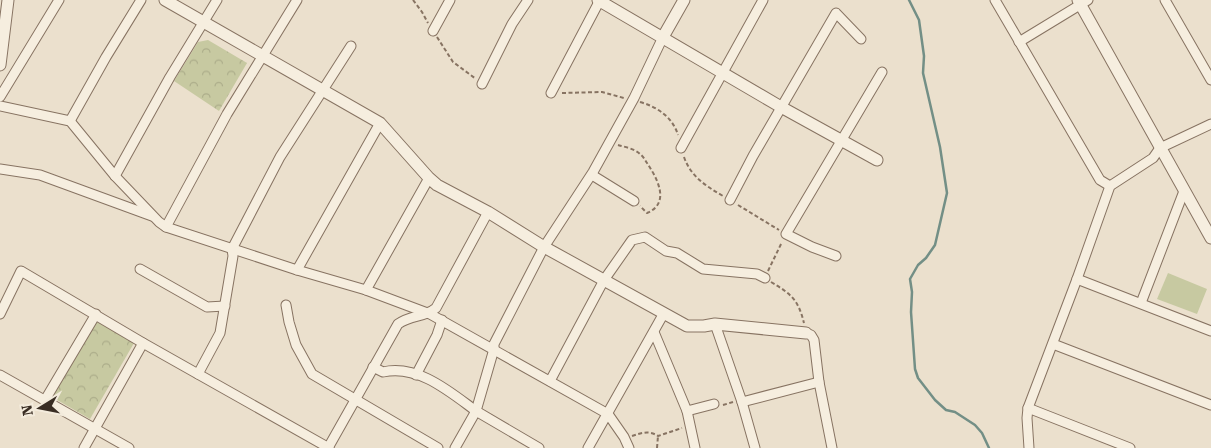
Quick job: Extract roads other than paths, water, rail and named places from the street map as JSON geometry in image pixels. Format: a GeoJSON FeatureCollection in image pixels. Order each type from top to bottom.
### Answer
{"type":"FeatureCollection","features":[{"type":"Feature","properties":{"kind":"street"},"geometry":{"type":"LineString","coordinates":[[0,65],[8,0]]}},
{"type":"Feature","properties":{"kind":"street"},"geometry":{"type":"LineString","coordinates":[[0,97],[59,0]]}},
{"type":"Feature","properties":{"kind":"street"},"geometry":{"type":"LineString","coordinates":[[70,121],[106,56],[141,0]]}},
{"type":"Feature","properties":{"kind":"street"},"geometry":{"type":"LineString","coordinates":[[164,0],[380,123],[428,178],[437,185],[488,212],[544,247],[686,326],[715,324],[812,335],[832,448]]}},
{"type":"Feature","properties":{"kind":"street"},"geometry":{"type":"LineString","coordinates":[[115,176],[170,77],[217,0]]}},
{"type":"Feature","properties":{"kind":"street"},"geometry":{"type":"LineString","coordinates":[[166,227],[227,114],[297,0]]}},
{"type":"Feature","properties":{"kind":"street"},"geometry":{"type":"LineString","coordinates":[[433,31],[450,0]]}},
{"type":"Feature","properties":{"kind":"street"},"geometry":{"type":"LineString","coordinates":[[482,84],[512,24],[528,0]]}},
{"type":"Feature","properties":{"kind":"street"},"geometry":{"type":"LineString","coordinates":[[551,93],[599,0],[781,107],[877,160]]}},
{"type":"Feature","properties":{"kind":"street"},"geometry":{"type":"LineString","coordinates":[[455,448],[476,412],[494,344],[544,247],[592,175],[684,0]]}},
{"type":"Feature","properties":{"kind":"street"},"geometry":{"type":"LineString","coordinates":[[681,148],[763,0]]}},
{"type":"Feature","properties":{"kind":"street"},"geometry":{"type":"LineString","coordinates":[[995,0],[1100,180],[1110,186]]}},
{"type":"Feature","properties":{"kind":"street"},"geometry":{"type":"LineString","coordinates":[[1165,0],[1211,80]]}},
{"type":"Feature","properties":{"kind":"street"},"geometry":{"type":"LineString","coordinates":[[1019,42],[1082,1],[1160,148],[1211,238]]}},
{"type":"Feature","properties":{"kind":"street"},"geometry":{"type":"LineString","coordinates":[[730,200],[836,13],[861,39]]}},
{"type":"Feature","properties":{"kind":"street"},"geometry":{"type":"LineString","coordinates":[[198,374],[220,333],[233,256],[232,249],[280,157],[351,46]]}},
{"type":"Feature","properties":{"kind":"street"},"geometry":{"type":"LineString","coordinates":[[836,256],[786,234],[882,72]]}},
{"type":"Feature","properties":{"kind":"street"},"geometry":{"type":"LineString","coordinates":[[0,106],[70,121],[115,176],[166,227],[297,270],[366,290],[430,314],[608,414],[624,437],[629,448]]}},
{"type":"Feature","properties":{"kind":"street"},"geometry":{"type":"LineString","coordinates":[[297,270],[380,123]]}},
{"type":"Feature","properties":{"kind":"street"},"geometry":{"type":"LineString","coordinates":[[1029,448],[1028,408],[1110,186],[1153,158],[1160,148],[1211,124]]}},
{"type":"Feature","properties":{"kind":"street"},"geometry":{"type":"LineString","coordinates":[[0,169],[40,175],[154,217]]}},
{"type":"Feature","properties":{"kind":"street"},"geometry":{"type":"LineString","coordinates":[[592,175],[634,201]]}},
{"type":"Feature","properties":{"kind":"street"},"geometry":{"type":"LineString","coordinates":[[366,290],[428,178]]}},
{"type":"Feature","properties":{"kind":"street"},"geometry":{"type":"LineString","coordinates":[[1141,303],[1184,191]]}},
{"type":"Feature","properties":{"kind":"street"},"geometry":{"type":"LineString","coordinates":[[0,314],[21,271],[142,343],[328,448],[398,324],[406,318],[430,314],[436,308],[488,212]]}},
{"type":"Feature","properties":{"kind":"street"},"geometry":{"type":"LineString","coordinates":[[550,381],[604,280],[632,240],[645,237],[666,250],[677,253],[703,268],[757,274],[765,278]]}},
{"type":"Feature","properties":{"kind":"street"},"geometry":{"type":"LineString","coordinates":[[140,269],[207,307],[225,306]]}},
{"type":"Feature","properties":{"kind":"street"},"geometry":{"type":"LineString","coordinates":[[1077,279],[1211,332]]}},
{"type":"Feature","properties":{"kind":"street"},"geometry":{"type":"LineString","coordinates":[[286,305],[296,345],[312,374],[438,448]]}},
{"type":"Feature","properties":{"kind":"street"},"geometry":{"type":"LineString","coordinates":[[45,400],[96,314]]}},
{"type":"Feature","properties":{"kind":"street"},"geometry":{"type":"LineString","coordinates":[[588,448],[664,314]]}},
{"type":"Feature","properties":{"kind":"street"},"geometry":{"type":"LineString","coordinates":[[416,375],[437,335],[442,320]]}},
{"type":"Feature","properties":{"kind":"street"},"geometry":{"type":"LineString","coordinates":[[715,324],[742,402],[755,448]]}},
{"type":"Feature","properties":{"kind":"street"},"geometry":{"type":"LineString","coordinates":[[654,332],[687,411],[695,448]]}},
{"type":"Feature","properties":{"kind":"street"},"geometry":{"type":"LineString","coordinates":[[84,448],[142,343]]}},
{"type":"Feature","properties":{"kind":"street"},"geometry":{"type":"LineString","coordinates":[[1053,344],[1211,405]]}},
{"type":"Feature","properties":{"kind":"street"},"geometry":{"type":"LineString","coordinates":[[373,367],[383,372],[398,370],[442,386],[476,412],[539,448]]}},
{"type":"Feature","properties":{"kind":"street"},"geometry":{"type":"LineString","coordinates":[[0,375],[129,448]]}},
{"type":"Feature","properties":{"kind":"street"},"geometry":{"type":"LineString","coordinates":[[742,402],[819,382]]}},
{"type":"Feature","properties":{"kind":"street"},"geometry":{"type":"LineString","coordinates":[[687,411],[714,404]]}},
{"type":"Feature","properties":{"kind":"street"},"geometry":{"type":"LineString","coordinates":[[1028,408],[1130,448]]}},
{"type":"Feature","properties":{"kind":"waterway"},"geometry":{"type":"LineString","coordinates":[[909,0],[919,20],[924,56],[923,73],[940,147],[947,193],[935,245],[926,258],[918,265],[910,279],[915,369],[918,378],[935,400],[946,410],[955,412],[975,425],[982,433],[989,448]]}}]}
